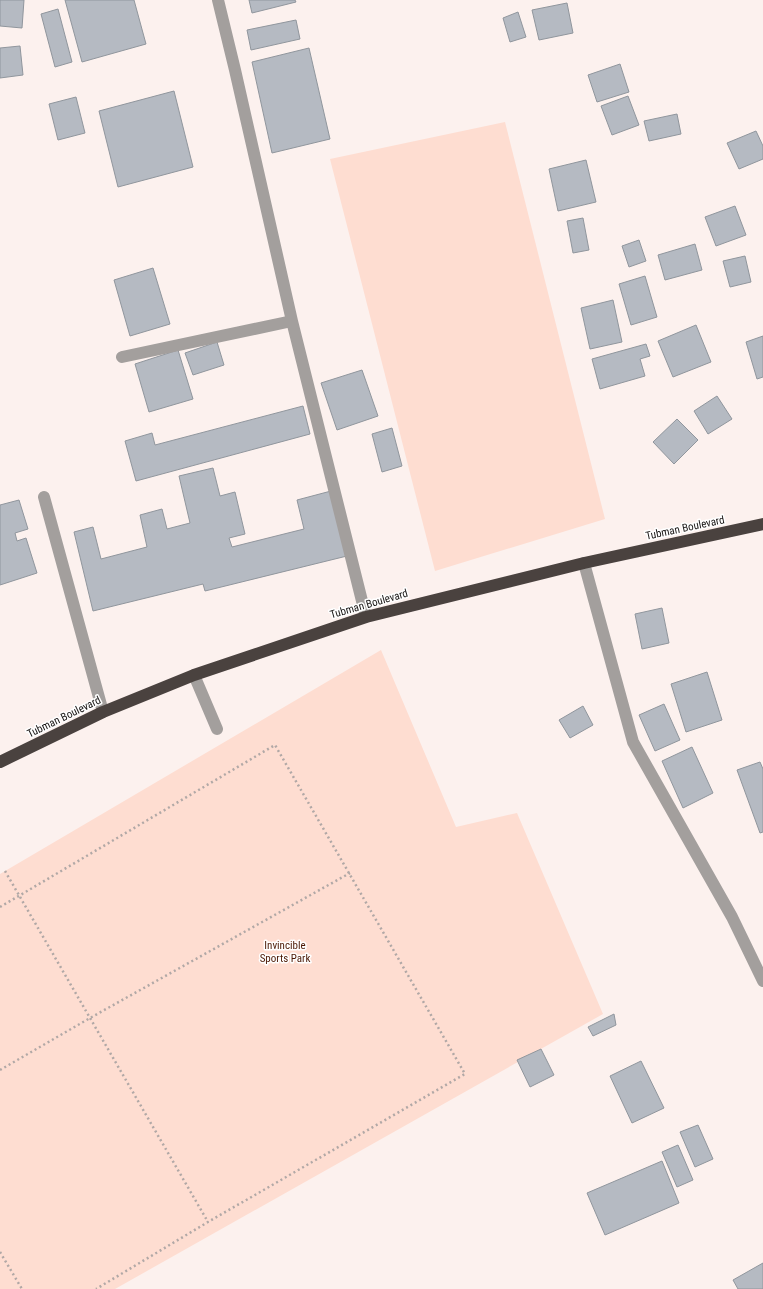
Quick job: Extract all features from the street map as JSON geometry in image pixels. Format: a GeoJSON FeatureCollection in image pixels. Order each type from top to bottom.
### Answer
{"type":"FeatureCollection","features":[{"type":"Feature","properties":{"kind":"highway","name":"Tubman Boulevard"},"geometry":{"type":"LineString","coordinates":[[0,762],[103,712],[194,675],[366,617],[584,563],[763,524]]}},
{"type":"Feature","properties":{"kind":"street"},"geometry":{"type":"LineString","coordinates":[[218,0],[292,321],[366,617]]}},
{"type":"Feature","properties":{"kind":"street"},"geometry":{"type":"LineString","coordinates":[[122,357],[292,321]]}},
{"type":"Feature","properties":{"kind":"street"},"geometry":{"type":"LineString","coordinates":[[44,497],[103,712]]}},
{"type":"Feature","properties":{"kind":"street"},"geometry":{"type":"LineString","coordinates":[[584,563],[633,742],[732,917],[763,981]]}},
{"type":"Feature","properties":{"kind":"street"},"geometry":{"type":"LineString","coordinates":[[194,675],[217,729]]}},
{"type":"Feature","properties":{"kind":"path"},"geometry":{"type":"LineString","coordinates":[[0,906],[275,745],[465,1074],[208,1222],[96,1289]]}},
{"type":"Feature","properties":{"kind":"path"},"geometry":{"type":"LineString","coordinates":[[5,871],[208,1222]]}},
{"type":"Feature","properties":{"kind":"path"},"geometry":{"type":"LineString","coordinates":[[0,1070],[350,873]]}},
{"type":"Feature","properties":{"kind":"path"},"geometry":{"type":"LineString","coordinates":[[0,1252],[22,1289]]}},
{"type":"Feature","properties":{"kind":"green space"},"geometry":{"type":"Polygon","coordinates":[[[505,122],[605,519],[435,571],[330,159],[505,122]]]}},
{"type":"Feature","properties":{"kind":"green space","name":"Invincible Sports Park"},"geometry":{"type":"Polygon","coordinates":[[[381,650],[456,827],[517,813],[603,1014],[115,1289],[0,1289],[0,874],[381,650]]]}},
{"type":"Feature","properties":{"kind":"building"},"geometry":{"type":"Polygon","coordinates":[[[0,0],[24,0],[22,28],[0,26],[0,0]]]}},
{"type":"Feature","properties":{"kind":"building"},"geometry":{"type":"Polygon","coordinates":[[[65,0],[134,0],[146,44],[82,62],[65,0]]]}},
{"type":"Feature","properties":{"kind":"building"},"geometry":{"type":"Polygon","coordinates":[[[249,0],[295,0],[296,2],[252,13],[249,0]]]}},
{"type":"Feature","properties":{"kind":"building"},"geometry":{"type":"Polygon","coordinates":[[[567,3],[573,33],[539,40],[532,10],[567,3]]]}},
{"type":"Feature","properties":{"kind":"building"},"geometry":{"type":"Polygon","coordinates":[[[58,9],[72,62],[55,67],[41,14],[58,9]]]}},
{"type":"Feature","properties":{"kind":"building"},"geometry":{"type":"Polygon","coordinates":[[[518,12],[526,37],[510,42],[503,18],[518,12]]]}},
{"type":"Feature","properties":{"kind":"building"},"geometry":{"type":"Polygon","coordinates":[[[296,20],[300,39],[251,50],[247,30],[296,20]]]}},
{"type":"Feature","properties":{"kind":"building"},"geometry":{"type":"Polygon","coordinates":[[[20,46],[23,75],[0,78],[0,48],[20,46]]]}},
{"type":"Feature","properties":{"kind":"building"},"geometry":{"type":"Polygon","coordinates":[[[309,48],[330,139],[272,153],[252,62],[309,48]]]}},
{"type":"Feature","properties":{"kind":"building"},"geometry":{"type":"Polygon","coordinates":[[[620,64],[629,92],[597,102],[588,75],[620,64]]]}},
{"type":"Feature","properties":{"kind":"building"},"geometry":{"type":"Polygon","coordinates":[[[174,91],[193,167],[118,187],[99,111],[174,91]]]}},
{"type":"Feature","properties":{"kind":"building"},"geometry":{"type":"Polygon","coordinates":[[[628,96],[639,125],[612,135],[601,106],[628,96]]]}},
{"type":"Feature","properties":{"kind":"building"},"geometry":{"type":"Polygon","coordinates":[[[76,97],[85,133],[58,140],[49,104],[76,97]]]}},
{"type":"Feature","properties":{"kind":"building"},"geometry":{"type":"Polygon","coordinates":[[[677,114],[681,134],[649,141],[644,121],[677,114]]]}},
{"type":"Feature","properties":{"kind":"building"},"geometry":{"type":"Polygon","coordinates":[[[756,131],[763,146],[763,159],[739,169],[727,143],[756,131]]]}},
{"type":"Feature","properties":{"kind":"building"},"geometry":{"type":"Polygon","coordinates":[[[586,160],[596,202],[558,211],[549,169],[586,160]]]}},
{"type":"Feature","properties":{"kind":"building"},"geometry":{"type":"Polygon","coordinates":[[[735,206],[746,235],[716,246],[705,217],[735,206]]]}},
{"type":"Feature","properties":{"kind":"building"},"geometry":{"type":"Polygon","coordinates":[[[583,218],[589,250],[573,253],[567,221],[583,218]]]}},
{"type":"Feature","properties":{"kind":"building"},"geometry":{"type":"Polygon","coordinates":[[[639,240],[646,261],[629,267],[622,246],[639,240]]]}},
{"type":"Feature","properties":{"kind":"building"},"geometry":{"type":"Polygon","coordinates":[[[695,244],[702,270],[665,280],[658,255],[695,244]]]}},
{"type":"Feature","properties":{"kind":"building"},"geometry":{"type":"Polygon","coordinates":[[[745,256],[751,282],[730,287],[723,261],[745,256]]]}},
{"type":"Feature","properties":{"kind":"building"},"geometry":{"type":"Polygon","coordinates":[[[153,268],[170,324],[130,336],[114,280],[153,268]]]}},
{"type":"Feature","properties":{"kind":"building"},"geometry":{"type":"Polygon","coordinates":[[[645,276],[657,317],[631,325],[619,284],[645,276]]]}},
{"type":"Feature","properties":{"kind":"building"},"geometry":{"type":"Polygon","coordinates":[[[613,300],[622,342],[590,349],[581,308],[613,300]]]}},
{"type":"Feature","properties":{"kind":"building"},"geometry":{"type":"Polygon","coordinates":[[[696,325],[711,362],[673,377],[658,341],[696,325]]]}},
{"type":"Feature","properties":{"kind":"building"},"geometry":{"type":"Polygon","coordinates":[[[763,336],[763,377],[757,379],[746,342],[763,336]]]}},
{"type":"Feature","properties":{"kind":"building"},"geometry":{"type":"Polygon","coordinates":[[[217,342],[224,365],[193,375],[185,353],[217,342]]]}},
{"type":"Feature","properties":{"kind":"building"},"geometry":{"type":"Polygon","coordinates":[[[646,344],[650,356],[640,359],[645,376],[600,389],[592,359],[646,344]]]}},
{"type":"Feature","properties":{"kind":"building"},"geometry":{"type":"Polygon","coordinates":[[[178,350],[193,399],[149,412],[135,364],[178,350]]]}},
{"type":"Feature","properties":{"kind":"building"},"geometry":{"type":"Polygon","coordinates":[[[362,370],[378,416],[337,430],[321,383],[362,370]]]}},
{"type":"Feature","properties":{"kind":"building"},"geometry":{"type":"Polygon","coordinates":[[[717,396],[732,419],[708,434],[694,411],[717,396]]]}},
{"type":"Feature","properties":{"kind":"building"},"geometry":{"type":"Polygon","coordinates":[[[303,406],[310,434],[136,481],[125,441],[152,433],[155,445],[303,406]]]}},
{"type":"Feature","properties":{"kind":"building"},"geometry":{"type":"Polygon","coordinates":[[[677,419],[698,440],[674,464],[653,442],[677,419]]]}},
{"type":"Feature","properties":{"kind":"building"},"geometry":{"type":"Polygon","coordinates":[[[392,428],[402,466],[382,472],[372,434],[392,428]]]}},
{"type":"Feature","properties":{"kind":"building"},"geometry":{"type":"Polygon","coordinates":[[[213,468],[220,496],[235,492],[245,534],[229,538],[232,547],[304,529],[297,500],[331,491],[347,556],[205,591],[203,584],[93,611],[74,532],[93,527],[101,559],[147,547],[140,515],[162,509],[167,529],[190,523],[179,476],[213,468]]]}},
{"type":"Feature","properties":{"kind":"building"},"geometry":{"type":"Polygon","coordinates":[[[19,500],[28,529],[15,533],[17,541],[26,538],[37,573],[0,585],[0,505],[19,500]]]}},
{"type":"Feature","properties":{"kind":"building"},"geometry":{"type":"Polygon","coordinates":[[[662,608],[669,643],[642,649],[635,614],[662,608]]]}},
{"type":"Feature","properties":{"kind":"building"},"geometry":{"type":"Polygon","coordinates":[[[707,672],[722,720],[686,732],[671,684],[707,672]]]}},
{"type":"Feature","properties":{"kind":"building"},"geometry":{"type":"Polygon","coordinates":[[[664,704],[680,740],[655,751],[639,715],[664,704]]]}},
{"type":"Feature","properties":{"kind":"building"},"geometry":{"type":"Polygon","coordinates":[[[583,706],[593,725],[570,738],[559,720],[583,706]]]}},
{"type":"Feature","properties":{"kind":"building"},"geometry":{"type":"Polygon","coordinates":[[[692,747],[713,793],[683,808],[662,761],[692,747]]]}},
{"type":"Feature","properties":{"kind":"building"},"geometry":{"type":"Polygon","coordinates":[[[760,762],[763,769],[763,832],[760,833],[737,770],[760,762]]]}},
{"type":"Feature","properties":{"kind":"building"},"geometry":{"type":"Polygon","coordinates":[[[614,1014],[616,1025],[593,1036],[588,1027],[614,1014]]]}},
{"type":"Feature","properties":{"kind":"building"},"geometry":{"type":"Polygon","coordinates":[[[541,1049],[554,1075],[530,1087],[517,1060],[541,1049]]]}},
{"type":"Feature","properties":{"kind":"building"},"geometry":{"type":"Polygon","coordinates":[[[641,1061],[664,1108],[632,1123],[610,1076],[641,1061]]]}},
{"type":"Feature","properties":{"kind":"building"},"geometry":{"type":"Polygon","coordinates":[[[698,1125],[713,1159],[695,1167],[680,1132],[698,1125]]]}},
{"type":"Feature","properties":{"kind":"building"},"geometry":{"type":"Polygon","coordinates":[[[678,1145],[693,1180],[677,1187],[662,1152],[678,1145]]]}},
{"type":"Feature","properties":{"kind":"building"},"geometry":{"type":"Polygon","coordinates":[[[662,1161],[679,1203],[605,1235],[587,1193],[662,1161]]]}},
{"type":"Feature","properties":{"kind":"building"},"geometry":{"type":"Polygon","coordinates":[[[763,1263],[763,1289],[738,1289],[733,1280],[763,1263]]]}}]}
